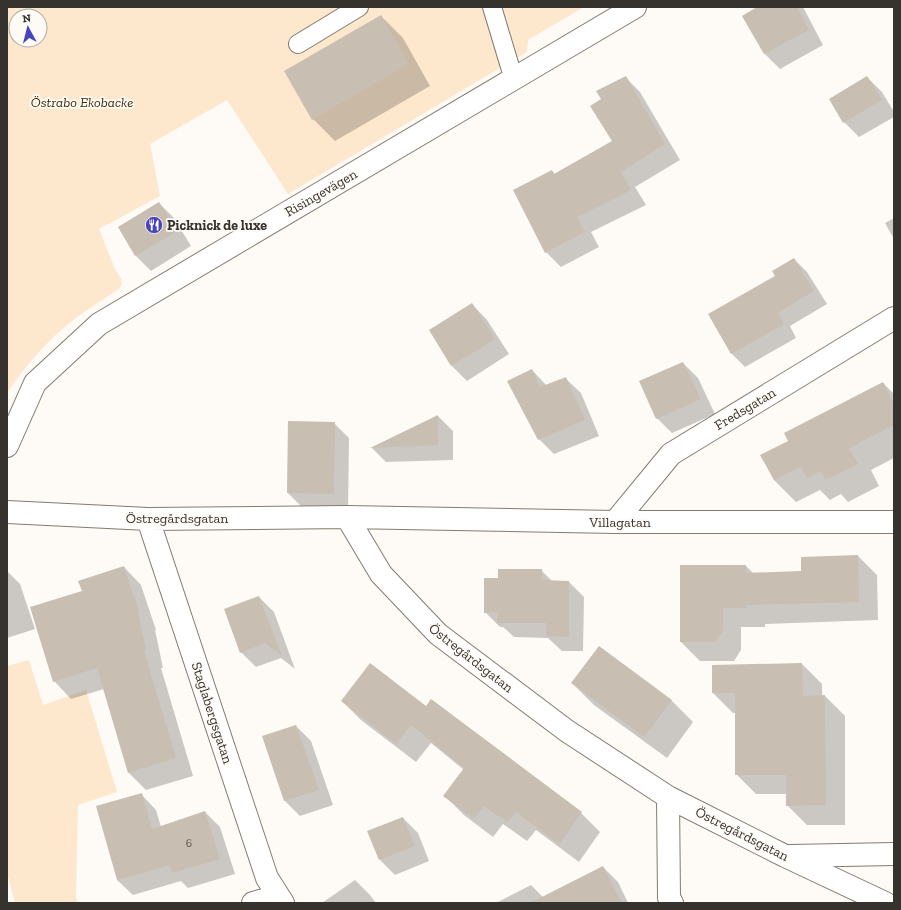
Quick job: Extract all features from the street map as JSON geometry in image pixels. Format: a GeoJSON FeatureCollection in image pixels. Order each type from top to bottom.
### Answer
{"type":"FeatureCollection","features":[{"type":"Feature","properties":{"kind":"street","name":"Risingevägen"},"geometry":{"type":"LineString","coordinates":[[7,446],[35,383],[99,324],[514,80],[635,7]]}},
{"type":"Feature","properties":{"kind":"street","name":"Fredsgatan"},"geometry":{"type":"LineString","coordinates":[[615,522],[671,454],[894,318]]}},
{"type":"Feature","properties":{"kind":"street","name":"Östregårdsgatan"},"geometry":{"type":"LineString","coordinates":[[7,512],[148,519],[347,517],[381,574],[438,634],[567,731],[668,797],[785,856],[884,903]]}},
{"type":"Feature","properties":{"kind":"street","name":"Villagatan"},"geometry":{"type":"LineString","coordinates":[[347,517],[615,522],[894,522]]}},
{"type":"Feature","properties":{"kind":"street","name":"Staglabergsgatan"},"geometry":{"type":"LineString","coordinates":[[148,519],[267,878],[280,899]]}},
{"type":"Feature","properties":{"kind":"street"},"geometry":{"type":"LineString","coordinates":[[668,797],[669,898],[672,903]]}},
{"type":"Feature","properties":{"kind":"street"},"geometry":{"type":"LineString","coordinates":[[785,856],[894,854]]}},
{"type":"Feature","properties":{"kind":"street"},"geometry":{"type":"LineString","coordinates":[[253,903],[280,899]]}},
{"type":"Feature","properties":{"kind":"lane"},"geometry":{"type":"LineString","coordinates":[[298,44],[359,7]]}},
{"type":"Feature","properties":{"kind":"lane"},"geometry":{"type":"LineString","coordinates":[[492,7],[514,80]]}},
{"type":"Feature","properties":{"kind":"green space","name":"Östrabo Ekobacke"},"geometry":{"type":"Polygon","coordinates":[[[7,7],[584,7],[528,40],[527,52],[288,194],[227,100],[150,144],[160,196],[99,229],[115,269],[121,279],[122,284],[120,288],[67,325],[48,343],[22,372],[7,393],[7,7]]]}},
{"type":"Feature","properties":{"kind":"green space"},"geometry":{"type":"Polygon","coordinates":[[[29,660],[43,705],[86,690],[117,792],[78,805],[77,903],[15,903],[7,873],[7,666],[29,660]]]}},
{"type":"Feature","properties":{"kind":"building"},"geometry":{"type":"Polygon","coordinates":[[[757,7],[797,7],[809,30],[764,54],[742,16],[757,7]]]}},
{"type":"Feature","properties":{"kind":"building"},"geometry":{"type":"Polygon","coordinates":[[[381,15],[409,64],[312,120],[284,71],[381,15]]]}},
{"type":"Feature","properties":{"kind":"building"},"geometry":{"type":"Polygon","coordinates":[[[626,76],[665,144],[621,172],[631,190],[577,217],[584,232],[545,253],[513,190],[552,170],[554,174],[612,141],[590,106],[601,99],[596,91],[626,76]]]}},
{"type":"Feature","properties":{"kind":"building"},"geometry":{"type":"Polygon","coordinates":[[[867,76],[882,100],[843,123],[829,99],[867,76]]]}},
{"type":"Feature","properties":{"kind":"building"},"geometry":{"type":"Polygon","coordinates":[[[159,202],[177,231],[135,256],[118,227],[159,202]]]}},
{"type":"Feature","properties":{"kind":"building"},"geometry":{"type":"Polygon","coordinates":[[[794,258],[814,291],[778,313],[784,324],[731,354],[708,314],[775,276],[772,271],[794,258]]]}},
{"type":"Feature","properties":{"kind":"building"},"geometry":{"type":"Polygon","coordinates":[[[472,303],[495,339],[451,366],[429,330],[472,303]]]}},
{"type":"Feature","properties":{"kind":"building"},"geometry":{"type":"Polygon","coordinates":[[[683,362],[701,399],[656,419],[639,381],[683,362]]]}},
{"type":"Feature","properties":{"kind":"building"},"geometry":{"type":"Polygon","coordinates":[[[532,369],[540,387],[566,377],[585,420],[538,440],[507,381],[532,369]]]}},
{"type":"Feature","properties":{"kind":"building"},"geometry":{"type":"Polygon","coordinates":[[[883,382],[894,404],[894,425],[849,448],[858,464],[825,480],[821,471],[807,478],[801,467],[774,480],[760,455],[788,441],[784,433],[883,382]]]}},
{"type":"Feature","properties":{"kind":"building"},"geometry":{"type":"Polygon","coordinates":[[[438,415],[438,445],[370,448],[438,415]]]}},
{"type":"Feature","properties":{"kind":"building"},"geometry":{"type":"Polygon","coordinates":[[[288,421],[335,422],[334,494],[287,493],[288,421]]]}},
{"type":"Feature","properties":{"kind":"building"},"geometry":{"type":"Polygon","coordinates":[[[858,555],[859,602],[746,605],[746,608],[723,608],[723,631],[715,642],[680,642],[680,565],[746,565],[746,573],[801,571],[801,557],[858,555]]]}},
{"type":"Feature","properties":{"kind":"building"},"geometry":{"type":"Polygon","coordinates":[[[124,566],[139,612],[146,650],[144,651],[176,758],[128,773],[97,668],[53,682],[30,607],[82,591],[78,581],[124,566]]]}},
{"type":"Feature","properties":{"kind":"building"},"geometry":{"type":"Polygon","coordinates":[[[498,569],[542,569],[542,580],[569,581],[569,637],[546,636],[546,623],[497,623],[498,612],[484,613],[484,578],[498,578],[498,569]]]}},
{"type":"Feature","properties":{"kind":"building"},"geometry":{"type":"Polygon","coordinates":[[[259,596],[282,656],[265,643],[240,653],[224,609],[259,596]]]}},
{"type":"Feature","properties":{"kind":"building"},"geometry":{"type":"Polygon","coordinates":[[[599,646],[672,700],[644,737],[571,683],[599,646]]]}},
{"type":"Feature","properties":{"kind":"building"},"geometry":{"type":"Polygon","coordinates":[[[370,663],[426,706],[431,699],[582,812],[559,844],[516,812],[507,822],[484,806],[474,819],[443,796],[464,768],[411,725],[396,744],[341,701],[370,663]]]}},
{"type":"Feature","properties":{"kind":"building"},"geometry":{"type":"Polygon","coordinates":[[[802,663],[803,696],[825,695],[826,805],[786,806],[786,775],[735,775],[735,693],[712,693],[712,665],[802,663]]]}},
{"type":"Feature","properties":{"kind":"building"},"geometry":{"type":"Polygon","coordinates":[[[296,725],[319,790],[284,801],[262,736],[296,725]]]}},
{"type":"Feature","properties":{"kind":"building"},"geometry":{"type":"Polygon","coordinates":[[[142,793],[152,829],[205,811],[220,859],[172,873],[170,865],[117,880],[96,806],[142,793]]]}},
{"type":"Feature","properties":{"kind":"building"},"geometry":{"type":"Polygon","coordinates":[[[403,817],[415,846],[379,860],[367,831],[403,817]]]}},
{"type":"Feature","properties":{"kind":"building"},"geometry":{"type":"Polygon","coordinates":[[[603,866],[622,903],[530,903],[603,866]]]}},
{"type":"Feature","properties":{"kind":"place","name":"Picknick de luxe"},"geometry":{"type":"Point","coordinates":[154,225]}}]}
